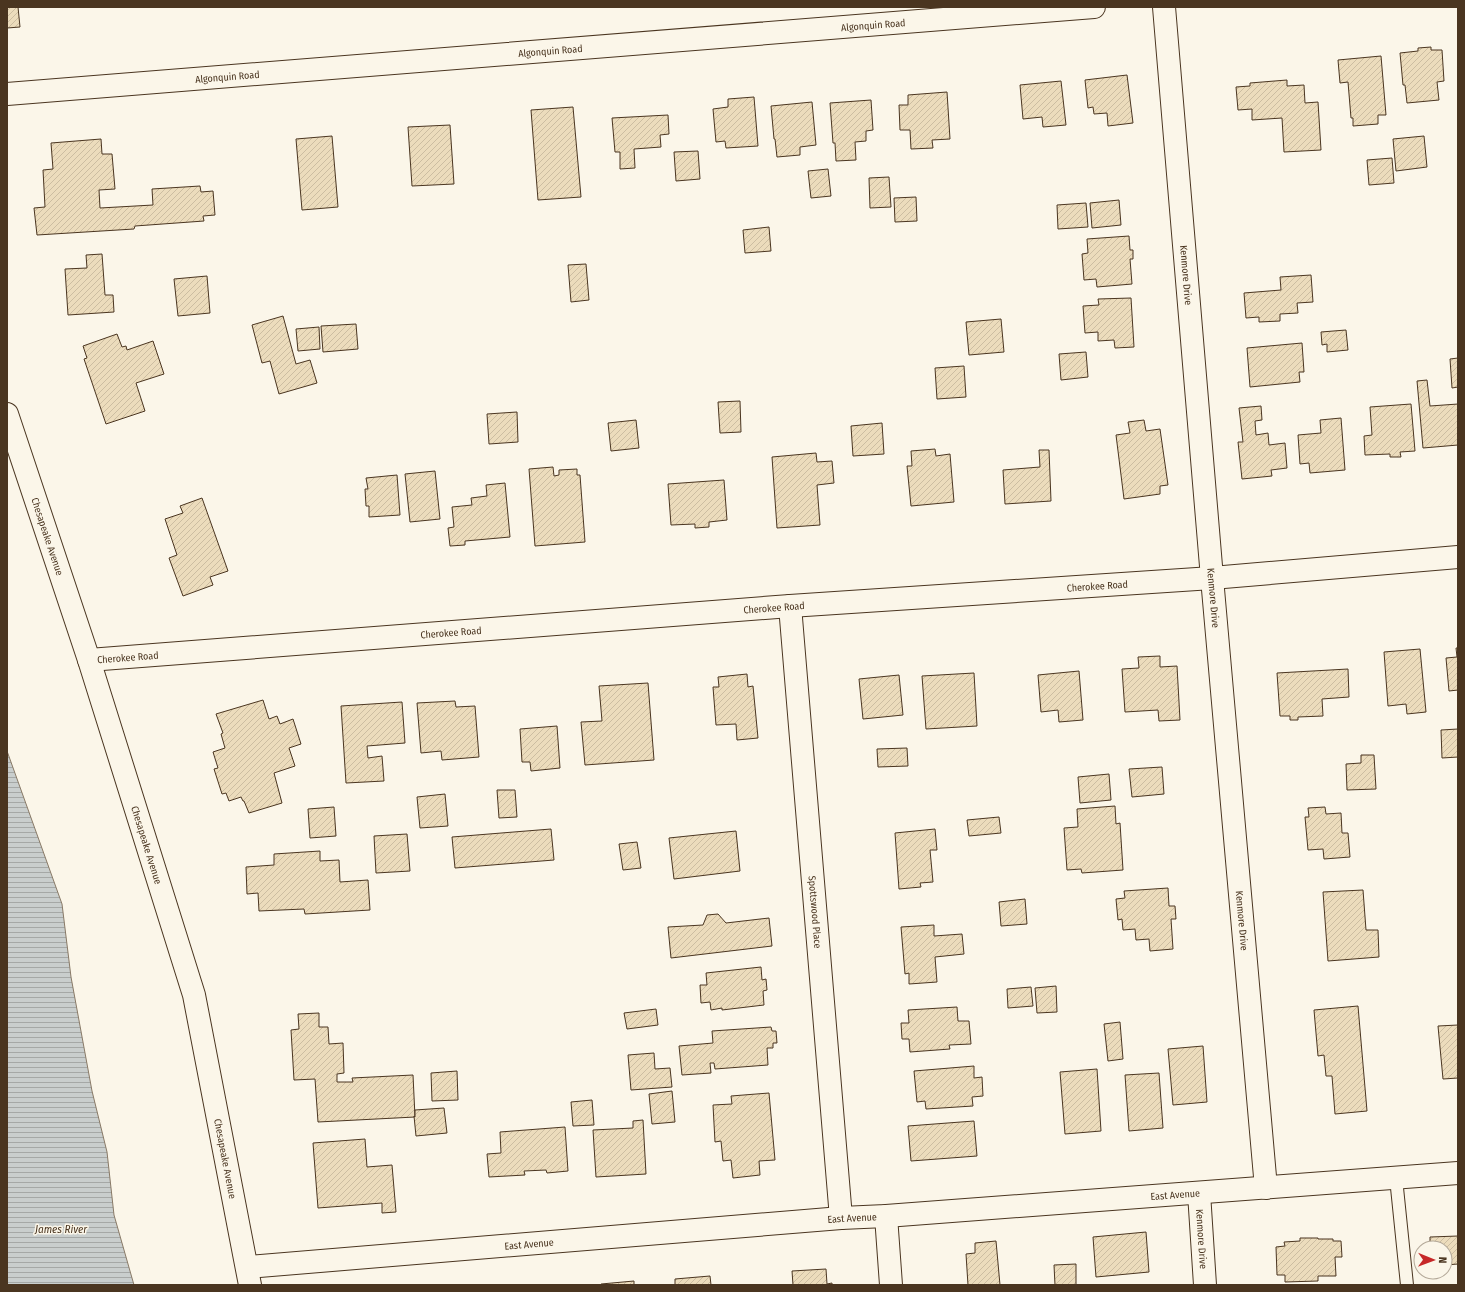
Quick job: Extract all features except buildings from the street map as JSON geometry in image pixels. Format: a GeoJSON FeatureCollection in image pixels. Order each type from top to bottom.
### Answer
{"type":"FeatureCollection","features":[{"type":"Feature","properties":{"kind":"street","name":"Algonquin Road"},"geometry":{"type":"LineString","coordinates":[[7,94],[1094,7]]}},
{"type":"Feature","properties":{"kind":"street","name":"Kenmore Drive"},"geometry":{"type":"LineString","coordinates":[[1164,7],[1212,578],[1266,1188]]}},
{"type":"Feature","properties":{"kind":"street","name":"Chesapeake Avenue"},"geometry":{"type":"LineString","coordinates":[[7,414],[89,660],[194,995],[248,1276]]}},
{"type":"Feature","properties":{"kind":"street","name":"Cherokee Road"},"geometry":{"type":"LineString","coordinates":[[89,660],[790,606],[1212,578],[1458,557]]}},
{"type":"Feature","properties":{"kind":"street","name":"Spottswood Place"},"geometry":{"type":"LineString","coordinates":[[790,606],[841,1218]]}},
{"type":"Feature","properties":{"kind":"street","name":"East Avenue"},"geometry":{"type":"LineString","coordinates":[[248,1276],[841,1218],[886,1216],[1458,1173]]}},
{"type":"Feature","properties":{"kind":"street","name":"Kenmore Drive"},"geometry":{"type":"LineString","coordinates":[[1199,1193],[1205,1285]]}},
{"type":"Feature","properties":{"kind":"street"},"geometry":{"type":"LineString","coordinates":[[886,1216],[891,1285]]}},
{"type":"Feature","properties":{"kind":"lane"},"geometry":{"type":"LineString","coordinates":[[1396,1178],[1407,1285]]}},
{"type":"Feature","properties":{"kind":"water","name":"James River"},"geometry":{"type":"Polygon","coordinates":[[[7,751],[62,904],[71,977],[92,1091],[107,1152],[114,1215],[134,1285],[7,1285],[7,751]]]}}]}
